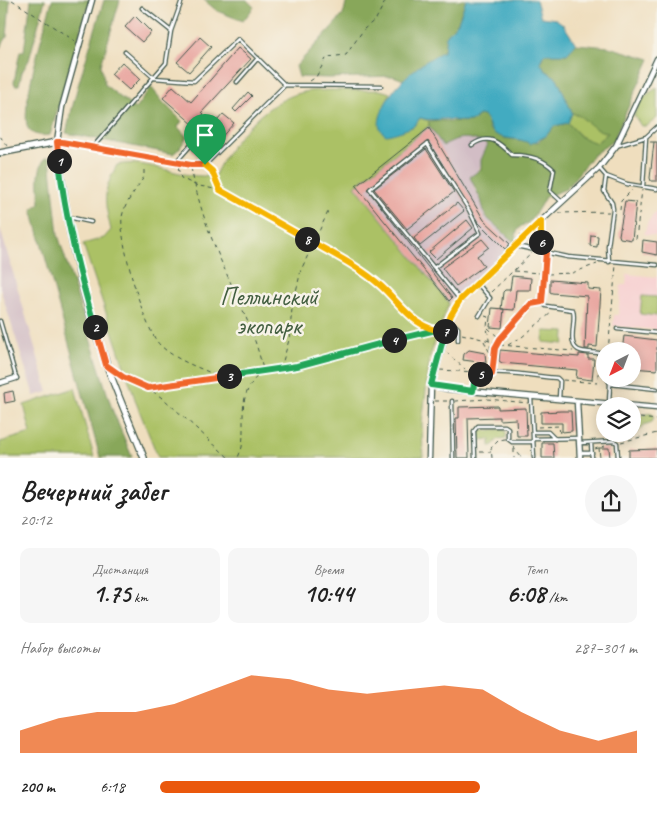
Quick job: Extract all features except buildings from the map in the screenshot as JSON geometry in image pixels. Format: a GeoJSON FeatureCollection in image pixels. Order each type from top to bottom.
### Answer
{"type":"FeatureCollection","features":[{"type":"Feature","properties":{"kind":"street"},"geometry":{"type":"LineString","coordinates":[[92,0],[62,107],[57,142],[66,216],[76,264],[106,365],[144,458]]}},
{"type":"Feature","properties":{"kind":"street"},"geometry":{"type":"LineString","coordinates":[[429,458],[432,438],[431,385],[449,319],[460,300],[514,246],[599,168],[616,146],[657,59]]}},
{"type":"Feature","properties":{"kind":"street"},"geometry":{"type":"LineString","coordinates":[[0,153],[57,142]]}},
{"type":"Feature","properties":{"kind":"street"},"geometry":{"type":"LineString","coordinates":[[0,383],[16,378]]}},
{"type":"Feature","properties":{"kind":"street"},"geometry":{"type":"LineString","coordinates":[[431,385],[448,389],[596,404]]}},
{"type":"Feature","properties":{"kind":"street"},"geometry":{"type":"LineString","coordinates":[[577,402],[580,455]]}},
{"type":"Feature","properties":{"kind":"street"},"geometry":{"type":"LineString","coordinates":[[641,407],[657,408]]}},
{"type":"Feature","properties":{"kind":"lane"},"geometry":{"type":"LineString","coordinates":[[94,147],[166,63],[171,31],[182,0]]}},
{"type":"Feature","properties":{"kind":"lane"},"geometry":{"type":"LineString","coordinates":[[142,8],[171,31]]}},
{"type":"Feature","properties":{"kind":"lane"},"geometry":{"type":"LineString","coordinates":[[125,52],[154,78],[194,81],[238,40],[285,85],[381,86]]}},
{"type":"Feature","properties":{"kind":"lane"},"geometry":{"type":"LineString","coordinates":[[237,82],[258,58]]}},
{"type":"Feature","properties":{"kind":"lane"},"geometry":{"type":"LineString","coordinates":[[57,142],[191,165],[205,165],[285,85]]}},
{"type":"Feature","properties":{"kind":"lane"},"geometry":{"type":"LineString","coordinates":[[616,146],[646,137],[657,127]]}},
{"type":"Feature","properties":{"kind":"lane"},"geometry":{"type":"LineString","coordinates":[[176,162],[199,136],[201,133],[199,130]]}},
{"type":"Feature","properties":{"kind":"lane"},"geometry":{"type":"LineString","coordinates":[[643,186],[646,137]]}},
{"type":"Feature","properties":{"kind":"lane"},"geometry":{"type":"LineString","coordinates":[[472,146],[481,139],[488,139],[500,144],[512,155],[523,155],[548,163],[554,170],[550,191],[562,202]]}},
{"type":"Feature","properties":{"kind":"lane"},"geometry":{"type":"LineString","coordinates":[[435,267],[480,233],[428,144],[370,189],[460,300]]}},
{"type":"Feature","properties":{"kind":"lane"},"geometry":{"type":"LineString","coordinates":[[599,168],[606,176],[657,189]]}},
{"type":"Feature","properties":{"kind":"lane"},"geometry":{"type":"LineString","coordinates":[[606,176],[604,191],[612,203],[609,262]]}},
{"type":"Feature","properties":{"kind":"lane"},"geometry":{"type":"LineString","coordinates":[[66,216],[91,222]]}},
{"type":"Feature","properties":{"kind":"lane"},"geometry":{"type":"LineString","coordinates":[[514,246],[603,262],[617,260],[657,265]]}},
{"type":"Feature","properties":{"kind":"lane"},"geometry":{"type":"LineString","coordinates":[[542,302],[544,252]]}},
{"type":"Feature","properties":{"kind":"lane"},"geometry":{"type":"LineString","coordinates":[[477,283],[489,294],[490,300],[479,316]]}},
{"type":"Feature","properties":{"kind":"lane"},"geometry":{"type":"LineString","coordinates":[[492,374],[493,356],[500,339],[531,304],[542,302]]}},
{"type":"Feature","properties":{"kind":"lane"},"geometry":{"type":"LineString","coordinates":[[542,302],[546,306],[574,310],[573,341],[579,351],[596,353]]}},
{"type":"Feature","properties":{"kind":"lane"},"geometry":{"type":"LineString","coordinates":[[449,319],[458,328],[458,340]]}},
{"type":"Feature","properties":{"kind":"lane"},"geometry":{"type":"LineString","coordinates":[[0,321],[16,378]]}},
{"type":"Feature","properties":{"kind":"lane"},"geometry":{"type":"LineString","coordinates":[[617,328],[657,332]]}},
{"type":"Feature","properties":{"kind":"lane"},"geometry":{"type":"LineString","coordinates":[[473,391],[475,377],[478,374],[559,380],[558,400]]}},
{"type":"Feature","properties":{"kind":"lane"},"geometry":{"type":"LineString","coordinates":[[641,387],[657,389]]}},
{"type":"Feature","properties":{"kind":"lane"},"geometry":{"type":"LineString","coordinates":[[531,397],[534,458]]}},
{"type":"Feature","properties":{"kind":"lane"},"geometry":{"type":"LineString","coordinates":[[451,401],[453,458]]}},
{"type":"Feature","properties":{"kind":"lane"},"geometry":{"type":"LineString","coordinates":[[475,458],[474,431],[478,426],[505,426],[508,428],[508,439],[512,442],[555,439],[591,443],[617,443],[618,458]]}},
{"type":"Feature","properties":{"kind":"lane"},"geometry":{"type":"LineString","coordinates":[[533,432],[548,432],[555,439]]}},
{"type":"Feature","properties":{"kind":"lane"},"geometry":{"type":"LineString","coordinates":[[591,443],[592,458]]}},
{"type":"Feature","properties":{"kind":"lane"},"geometry":{"type":"LineString","coordinates":[[580,455],[592,451]]}},
{"type":"Feature","properties":{"kind":"path"},"geometry":{"type":"LineString","coordinates":[[12,0],[80,43]]}},
{"type":"Feature","properties":{"kind":"path"},"geometry":{"type":"LineString","coordinates":[[298,85],[316,78],[327,57],[346,55],[364,29],[376,19],[386,0]]}},
{"type":"Feature","properties":{"kind":"path"},"geometry":{"type":"LineString","coordinates":[[0,136],[10,150]]}},
{"type":"Feature","properties":{"kind":"path"},"geometry":{"type":"LineString","coordinates":[[647,141],[657,142]]}},
{"type":"Feature","properties":{"kind":"path"},"geometry":{"type":"LineString","coordinates":[[176,162],[181,178],[195,186],[220,190],[312,242],[382,287],[414,320],[445,332]]}},
{"type":"Feature","properties":{"kind":"path"},"geometry":{"type":"LineString","coordinates":[[191,165],[195,186],[216,249],[238,295],[258,349],[263,370]]}},
{"type":"Feature","properties":{"kind":"path"},"geometry":{"type":"LineString","coordinates":[[205,165],[212,171],[220,190]]}},
{"type":"Feature","properties":{"kind":"path"},"geometry":{"type":"LineString","coordinates":[[144,170],[144,177],[122,216],[122,234],[132,276],[148,326],[158,343],[170,354],[187,364],[222,378]]}},
{"type":"Feature","properties":{"kind":"path"},"geometry":{"type":"LineString","coordinates":[[620,210],[621,201],[636,185]]}},
{"type":"Feature","properties":{"kind":"path"},"geometry":{"type":"LineString","coordinates":[[636,239],[643,186]]}},
{"type":"Feature","properties":{"kind":"path"},"geometry":{"type":"LineString","coordinates":[[281,368],[289,340],[292,309],[301,270],[312,242],[328,212]]}},
{"type":"Feature","properties":{"kind":"path"},"geometry":{"type":"LineString","coordinates":[[550,213],[612,213]]}},
{"type":"Feature","properties":{"kind":"path"},"geometry":{"type":"LineString","coordinates":[[541,221],[544,252]]}},
{"type":"Feature","properties":{"kind":"path"},"geometry":{"type":"LineString","coordinates":[[489,294],[535,250]]}},
{"type":"Feature","properties":{"kind":"path"},"geometry":{"type":"LineString","coordinates":[[609,342],[617,260]]}},
{"type":"Feature","properties":{"kind":"path"},"geometry":{"type":"LineString","coordinates":[[514,270],[544,274],[572,273],[603,262]]}},
{"type":"Feature","properties":{"kind":"path"},"geometry":{"type":"LineString","coordinates":[[507,345],[522,337],[552,313]]}},
{"type":"Feature","properties":{"kind":"path"},"geometry":{"type":"LineString","coordinates":[[479,316],[488,317],[487,328],[493,356]]}},
{"type":"Feature","properties":{"kind":"path"},"geometry":{"type":"LineString","coordinates":[[487,328],[500,339]]}},
{"type":"Feature","properties":{"kind":"path"},"geometry":{"type":"LineString","coordinates":[[148,388],[297,366],[436,330]]}},
{"type":"Feature","properties":{"kind":"path"},"geometry":{"type":"LineString","coordinates":[[459,334],[497,344],[579,351]]}},
{"type":"Feature","properties":{"kind":"path"},"geometry":{"type":"LineString","coordinates":[[484,340],[493,356]]}},
{"type":"Feature","properties":{"kind":"path"},"geometry":{"type":"LineString","coordinates":[[444,350],[465,370]]}},
{"type":"Feature","properties":{"kind":"path"},"geometry":{"type":"LineString","coordinates":[[117,379],[114,370],[123,377],[148,388],[187,419],[229,458]]}},
{"type":"Feature","properties":{"kind":"path"},"geometry":{"type":"LineString","coordinates":[[238,458],[242,449],[241,411],[247,390],[263,370]]}},
{"type":"Feature","properties":{"kind":"path"},"geometry":{"type":"LineString","coordinates":[[434,370],[465,370],[478,374]]}},
{"type":"Feature","properties":{"kind":"path"},"geometry":{"type":"LineString","coordinates":[[559,380],[596,383]]}},
{"type":"Feature","properties":{"kind":"path"},"geometry":{"type":"LineString","coordinates":[[448,389],[451,401]]}},
{"type":"Feature","properties":{"kind":"path"},"geometry":{"type":"LineString","coordinates":[[435,401],[487,398],[531,403]]}},
{"type":"Feature","properties":{"kind":"path"},"geometry":{"type":"LineString","coordinates":[[641,418],[657,420]]}},
{"type":"Feature","properties":{"kind":"path"},"geometry":{"type":"LineString","coordinates":[[641,437],[657,433]]}},
{"type":"Feature","properties":{"kind":"path"},"geometry":{"type":"LineString","coordinates":[[492,458],[491,448],[499,440],[508,439]]}},
{"type":"Feature","properties":{"kind":"path"},"geometry":{"type":"LineString","coordinates":[[512,442],[511,445],[522,458]]}},
{"type":"Feature","properties":{"kind":"path"},"geometry":{"type":"LineString","coordinates":[[592,451],[622,442]]}},
{"type":"Feature","properties":{"kind":"path"},"geometry":{"type":"LineString","coordinates":[[514,449],[514,458]]}},
{"type":"Feature","properties":{"kind":"path"},"geometry":{"type":"LineString","coordinates":[[475,452],[491,452]]}},
{"type":"Feature","properties":{"kind":"shaded area"},"geometry":{"type":"Polygon","coordinates":[[[429,126],[443,146],[455,138],[473,138],[488,144],[473,186],[481,200],[486,217],[515,243],[449,303],[355,186],[429,126]]]}},
{"type":"Feature","properties":{"kind":"shaded area"},"geometry":{"type":"Polygon","coordinates":[[[657,210],[657,236],[644,234],[648,222],[657,210]]]}},
{"type":"Feature","properties":{"kind":"shaded area"},"geometry":{"type":"Polygon","coordinates":[[[0,228],[48,392],[34,396],[0,288],[0,228]]]}},
{"type":"Feature","properties":{"kind":"shaded area"},"geometry":{"type":"Polygon","coordinates":[[[627,274],[657,277],[657,330],[613,326],[614,315],[618,315],[621,285],[626,285],[627,274]]]}},
{"type":"Feature","properties":{"kind":"green space"},"geometry":{"type":"Polygon","coordinates":[[[0,0],[10,0],[7,37],[0,48],[0,0]]]}},
{"type":"Feature","properties":{"kind":"green space"},"geometry":{"type":"Polygon","coordinates":[[[31,0],[45,0],[29,60],[22,72],[19,85],[15,85],[20,51],[24,51],[31,0]]]}},
{"type":"Feature","properties":{"kind":"green space"},"geometry":{"type":"Polygon","coordinates":[[[52,0],[90,0],[50,135],[42,135],[29,130],[26,121],[27,106],[34,67],[52,0]]]}},
{"type":"Feature","properties":{"kind":"green space"},"geometry":{"type":"Polygon","coordinates":[[[104,0],[120,0],[101,65],[105,85],[135,109],[151,87],[182,121],[178,127],[187,137],[173,154],[66,133],[77,89],[104,0]]]}},
{"type":"Feature","properties":{"kind":"green space"},"geometry":{"type":"Polygon","coordinates":[[[204,0],[247,0],[254,7],[243,21],[217,11],[204,0]]]}},
{"type":"Feature","properties":{"kind":"green space"},"geometry":{"type":"Polygon","coordinates":[[[347,0],[466,0],[458,22],[446,36],[444,51],[404,80],[393,76],[299,77],[296,66],[343,15],[347,0]]]}},
{"type":"Feature","properties":{"kind":"green space"},"geometry":{"type":"Polygon","coordinates":[[[576,44],[609,47],[650,59],[613,141],[593,155],[566,189],[545,197],[529,222],[519,228],[515,243],[486,217],[481,200],[470,177],[481,169],[481,160],[488,144],[465,138],[454,140],[443,146],[429,126],[429,121],[469,121],[475,120],[478,115],[481,115],[486,119],[489,129],[503,138],[538,142],[554,126],[568,123],[581,137],[596,143],[608,133],[601,131],[572,113],[557,78],[546,71],[540,62],[544,54],[567,54],[576,44]]]}},
{"type":"Feature","properties":{"kind":"green space"},"geometry":{"type":"Polygon","coordinates":[[[657,88],[657,118],[647,126],[641,126],[634,115],[643,99],[657,88]]]}},
{"type":"Feature","properties":{"kind":"green space","name":"Пеллинский экопарк"},"geometry":{"type":"Polygon","coordinates":[[[380,90],[390,93],[380,118],[400,129],[413,127],[420,118],[429,121],[429,126],[355,186],[449,303],[430,356],[422,424],[423,457],[158,457],[137,405],[83,244],[104,238],[111,230],[106,197],[109,183],[117,165],[141,164],[190,175],[215,175],[241,134],[280,101],[310,91],[380,90]]]}},
{"type":"Feature","properties":{"kind":"green space"},"geometry":{"type":"Polygon","coordinates":[[[572,113],[583,116],[608,133],[596,143],[587,140],[580,136],[568,123],[572,113]]]}},
{"type":"Feature","properties":{"kind":"green space"},"geometry":{"type":"Polygon","coordinates":[[[45,158],[50,158],[58,235],[112,409],[132,457],[100,457],[32,209],[40,203],[39,174],[45,158]]]}},
{"type":"Feature","properties":{"kind":"green space"},"geometry":{"type":"Polygon","coordinates":[[[642,296],[657,297],[657,316],[640,314],[642,296]]]}},
{"type":"Feature","properties":{"kind":"green space"},"geometry":{"type":"Polygon","coordinates":[[[544,331],[565,332],[564,344],[543,342],[544,331]]]}},
{"type":"Feature","properties":{"kind":"green space"},"geometry":{"type":"Polygon","coordinates":[[[75,388],[94,457],[0,457],[0,442],[31,433],[24,405],[75,388]]]}},
{"type":"Feature","properties":{"kind":"green space"},"geometry":{"type":"Polygon","coordinates":[[[651,413],[654,416],[652,422],[641,428],[641,415],[651,413]]]}},
{"type":"Feature","properties":{"kind":"green space"},"geometry":{"type":"Polygon","coordinates":[[[503,429],[506,432],[506,438],[498,439],[492,446],[490,446],[490,439],[480,440],[480,431],[503,429]]]}},
{"type":"Feature","properties":{"kind":"water"},"geometry":{"type":"Polygon","coordinates":[[[466,0],[536,0],[541,17],[556,19],[563,24],[576,44],[567,54],[544,54],[540,62],[546,71],[557,78],[572,113],[568,123],[554,126],[546,136],[530,144],[522,140],[504,138],[495,134],[490,129],[485,117],[478,115],[475,120],[467,121],[420,118],[410,128],[392,134],[386,135],[381,131],[379,126],[380,117],[391,94],[415,69],[444,51],[446,36],[458,22],[466,0]]]}},
{"type":"Feature","properties":{"kind":"route"},"geometry":{"type":"LineString","coordinates":[[205,165],[191,165],[69,142],[57,142],[66,216],[76,264],[106,365],[123,377],[148,388],[297,366],[436,330],[445,332],[431,385],[448,389],[473,391],[475,377],[478,374],[492,374],[495,348],[500,339],[531,304],[536,301],[542,302],[546,252],[543,252],[541,221],[460,300],[447,323],[445,332],[424,326],[414,320],[382,287],[364,274],[220,190],[212,171],[205,165]]}}]}
